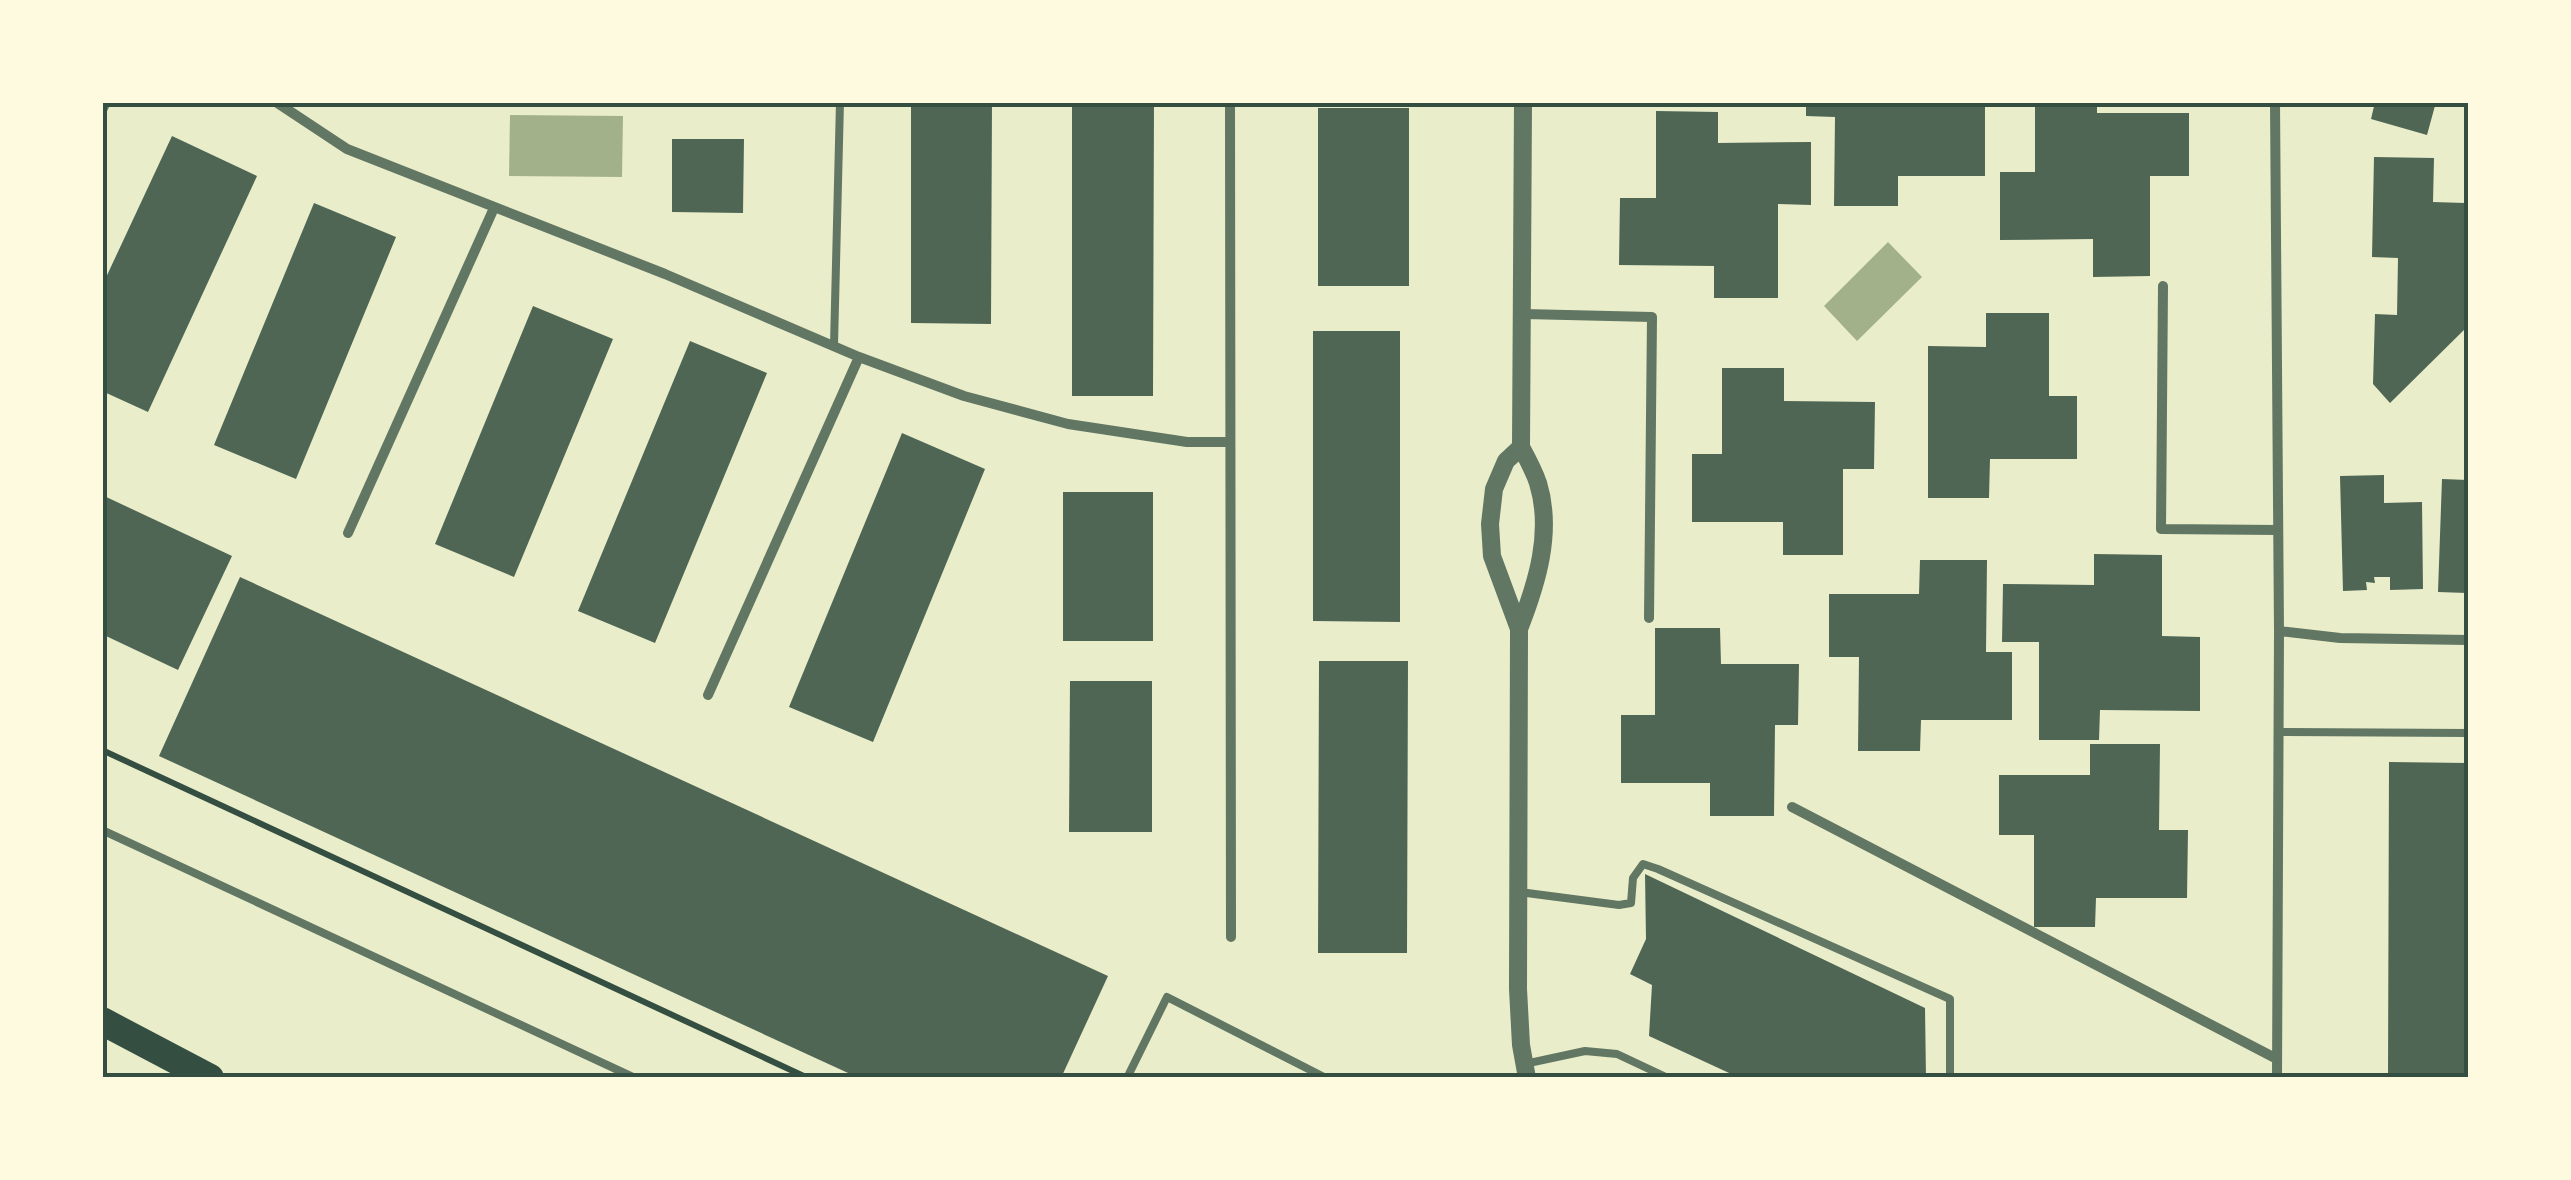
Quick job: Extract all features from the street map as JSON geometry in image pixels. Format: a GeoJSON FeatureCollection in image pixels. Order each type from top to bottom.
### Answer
{"type":"FeatureCollection","features":[{"type":"Feature","properties":{"kind":"highway"},"geometry":{"type":"LineString","coordinates":[[102,1021],[210,1078]]}},
{"type":"Feature","properties":{"kind":"street"},"geometry":{"type":"LineString","coordinates":[[102,110],[106,102]]}},
{"type":"Feature","properties":{"kind":"street"},"geometry":{"type":"LineString","coordinates":[[276,102],[347,149],[964,396],[1068,424],[1187,442],[1230,442]]}},
{"type":"Feature","properties":{"kind":"street"},"geometry":{"type":"LineString","coordinates":[[1230,102],[1231,937]]}},
{"type":"Feature","properties":{"kind":"street"},"geometry":{"type":"LineString","coordinates":[[1519,630],[1535,588],[1544,534],[1538,483],[1521,447],[1522,102]]}},
{"type":"Feature","properties":{"kind":"street"},"geometry":{"type":"LineString","coordinates":[[2276,102],[2277,1078]]}},
{"type":"Feature","properties":{"kind":"street"},"geometry":{"type":"LineString","coordinates":[[348,532],[494,208]]}},
{"type":"Feature","properties":{"kind":"street"},"geometry":{"type":"LineString","coordinates":[[2162,286],[2160,529],[2278,530]]}},
{"type":"Feature","properties":{"kind":"street"},"geometry":{"type":"LineString","coordinates":[[1522,314],[1652,317],[1649,618]]}},
{"type":"Feature","properties":{"kind":"street"},"geometry":{"type":"LineString","coordinates":[[708,694],[859,356]]}},
{"type":"Feature","properties":{"kind":"street"},"geometry":{"type":"LineString","coordinates":[[1521,447],[1506,461],[1494,488],[1490,524],[1492,556],[1519,630],[1518,989],[1525,1071]]}},
{"type":"Feature","properties":{"kind":"street"},"geometry":{"type":"LineString","coordinates":[[2279,631],[2340,638],[2468,640]]}},
{"type":"Feature","properties":{"kind":"street"},"geometry":{"type":"LineString","coordinates":[[1792,807],[2277,1059]]}},
{"type":"Feature","properties":{"kind":"lane"},"geometry":{"type":"LineString","coordinates":[[834,346],[840,102]]}},
{"type":"Feature","properties":{"kind":"lane"},"geometry":{"type":"LineString","coordinates":[[2278,732],[2468,732]]}},
{"type":"Feature","properties":{"kind":"lane"},"geometry":{"type":"LineString","coordinates":[[102,830],[635,1078]]}},
{"type":"Feature","properties":{"kind":"lane"},"geometry":{"type":"LineString","coordinates":[[1518,892],[1619,906],[1631,903],[1633,878],[1643,864],[1658,868],[1950,999],[1950,1078]]}},
{"type":"Feature","properties":{"kind":"lane"},"geometry":{"type":"LineString","coordinates":[[1127,1078],[1167,996],[1326,1078]]}},
{"type":"Feature","properties":{"kind":"lane"},"geometry":{"type":"LineString","coordinates":[[1525,1071],[1586,1051],[1617,1054],[1668,1078]]}},
{"type":"Feature","properties":{"kind":"path"},"geometry":{"type":"LineString","coordinates":[[102,750],[808,1078]]}},
{"type":"Feature","properties":{"kind":"shaded area"},"geometry":{"type":"Polygon","coordinates":[[[510,115],[623,116],[622,177],[509,176],[510,115]]]}},
{"type":"Feature","properties":{"kind":"shaded area"},"geometry":{"type":"Polygon","coordinates":[[[1888,242],[1922,277],[1857,341],[1824,306],[1888,242]]]}},
{"type":"Feature","properties":{"kind":"building"},"geometry":{"type":"Polygon","coordinates":[[[911,102],[992,102],[991,324],[911,323],[911,102]]]}},
{"type":"Feature","properties":{"kind":"building"},"geometry":{"type":"Polygon","coordinates":[[[1072,102],[1154,102],[1153,396],[1072,396],[1072,102]]]}},
{"type":"Feature","properties":{"kind":"building"},"geometry":{"type":"Polygon","coordinates":[[[1806,102],[1960,102],[1960,106],[1985,106],[1985,176],[1898,176],[1898,206],[1834,206],[1835,117],[1806,116],[1806,102]]]}},
{"type":"Feature","properties":{"kind":"building"},"geometry":{"type":"Polygon","coordinates":[[[2035,102],[2097,102],[2097,113],[2189,113],[2189,176],[2150,176],[2150,276],[2093,277],[2093,239],[2000,240],[2000,172],[2035,172],[2035,102]]]}},
{"type":"Feature","properties":{"kind":"building"},"geometry":{"type":"Polygon","coordinates":[[[2375,102],[2436,102],[2427,135],[2371,119],[2375,102]]]}},
{"type":"Feature","properties":{"kind":"building"},"geometry":{"type":"Polygon","coordinates":[[[1318,108],[1409,108],[1409,286],[1318,286],[1318,108]]]}},
{"type":"Feature","properties":{"kind":"building"},"geometry":{"type":"Polygon","coordinates":[[[1656,111],[1718,112],[1718,143],[1811,142],[1811,205],[1778,204],[1778,298],[1714,298],[1714,266],[1619,265],[1620,198],[1656,198],[1656,111]]]}},
{"type":"Feature","properties":{"kind":"building"},"geometry":{"type":"Polygon","coordinates":[[[172,136],[257,176],[148,412],[102,391],[102,286],[172,136]]]}},
{"type":"Feature","properties":{"kind":"building"},"geometry":{"type":"Polygon","coordinates":[[[672,139],[744,139],[743,213],[672,212],[672,139]]]}},
{"type":"Feature","properties":{"kind":"building"},"geometry":{"type":"Polygon","coordinates":[[[2374,157],[2434,158],[2433,202],[2465,203],[2468,213],[2468,326],[2390,403],[2373,384],[2375,314],[2397,315],[2398,258],[2372,257],[2374,157]]]}},
{"type":"Feature","properties":{"kind":"building"},"geometry":{"type":"Polygon","coordinates":[[[314,203],[396,237],[296,479],[214,445],[314,203]]]}},
{"type":"Feature","properties":{"kind":"building"},"geometry":{"type":"Polygon","coordinates":[[[533,306],[613,339],[514,577],[435,544],[533,306]]]}},
{"type":"Feature","properties":{"kind":"building"},"geometry":{"type":"Polygon","coordinates":[[[1986,313],[2049,313],[2049,396],[2077,396],[2077,459],[1990,459],[1989,498],[1928,498],[1928,346],[1986,347],[1986,313]]]}},
{"type":"Feature","properties":{"kind":"building"},"geometry":{"type":"Polygon","coordinates":[[[1313,331],[1400,331],[1400,622],[1313,621],[1313,331]]]}},
{"type":"Feature","properties":{"kind":"building"},"geometry":{"type":"Polygon","coordinates":[[[690,341],[767,373],[655,643],[578,611],[690,341]]]}},
{"type":"Feature","properties":{"kind":"building"},"geometry":{"type":"Polygon","coordinates":[[[1722,368],[1784,368],[1784,401],[1875,402],[1874,469],[1843,469],[1843,555],[1783,555],[1783,522],[1692,522],[1692,454],[1722,454],[1722,368]]]}},
{"type":"Feature","properties":{"kind":"building"},"geometry":{"type":"Polygon","coordinates":[[[902,433],[985,469],[873,742],[789,707],[902,433]]]}},
{"type":"Feature","properties":{"kind":"building"},"geometry":{"type":"Polygon","coordinates":[[[2384,475],[2384,503],[2422,502],[2423,589],[2390,590],[2390,577],[2374,577],[2375,583],[2366,582],[2367,590],[2343,591],[2340,476],[2384,475]]]}},
{"type":"Feature","properties":{"kind":"building"},"geometry":{"type":"Polygon","coordinates":[[[2442,479],[2468,480],[2467,593],[2438,592],[2442,479]]]}},
{"type":"Feature","properties":{"kind":"building"},"geometry":{"type":"Polygon","coordinates":[[[1063,492],[1153,492],[1153,641],[1063,641],[1063,492]]]}},
{"type":"Feature","properties":{"kind":"building"},"geometry":{"type":"Polygon","coordinates":[[[102,495],[232,556],[178,670],[106,636],[102,645],[102,495]]]}},
{"type":"Feature","properties":{"kind":"building"},"geometry":{"type":"Polygon","coordinates":[[[2094,554],[2162,555],[2162,636],[2200,637],[2200,711],[2100,710],[2099,740],[2039,740],[2039,642],[2002,642],[2003,584],[2094,585],[2094,554]]]}},
{"type":"Feature","properties":{"kind":"building"},"geometry":{"type":"Polygon","coordinates":[[[1920,560],[1987,560],[1986,652],[2012,652],[2012,720],[1921,720],[1920,751],[1858,751],[1859,657],[1829,657],[1829,594],[1919,594],[1920,560]]]}},
{"type":"Feature","properties":{"kind":"building"},"geometry":{"type":"Polygon","coordinates":[[[240,577],[1108,976],[1061,1078],[859,1078],[159,756],[240,577]]]}},
{"type":"Feature","properties":{"kind":"building"},"geometry":{"type":"Polygon","coordinates":[[[1655,628],[1720,628],[1721,664],[1799,664],[1798,725],[1775,725],[1774,816],[1710,816],[1710,783],[1621,783],[1621,715],[1655,715],[1655,628]]]}},
{"type":"Feature","properties":{"kind":"building"},"geometry":{"type":"Polygon","coordinates":[[[1319,661],[1408,661],[1407,953],[1318,953],[1319,661]]]}},
{"type":"Feature","properties":{"kind":"building"},"geometry":{"type":"Polygon","coordinates":[[[1070,681],[1152,681],[1152,832],[1069,832],[1070,681]]]}},
{"type":"Feature","properties":{"kind":"building"},"geometry":{"type":"Polygon","coordinates":[[[2090,744],[2160,744],[2159,830],[2188,830],[2187,898],[2096,898],[2095,927],[2034,927],[2034,835],[1999,835],[1999,775],[2090,775],[2090,744]]]}},
{"type":"Feature","properties":{"kind":"building"},"geometry":{"type":"Polygon","coordinates":[[[2389,762],[2468,763],[2468,1078],[2388,1078],[2389,762]]]}},
{"type":"Feature","properties":{"kind":"building"},"geometry":{"type":"Polygon","coordinates":[[[1645,874],[1925,1008],[1926,1078],[1740,1078],[1649,1036],[1652,985],[1630,974],[1646,939],[1645,874]]]}}]}
